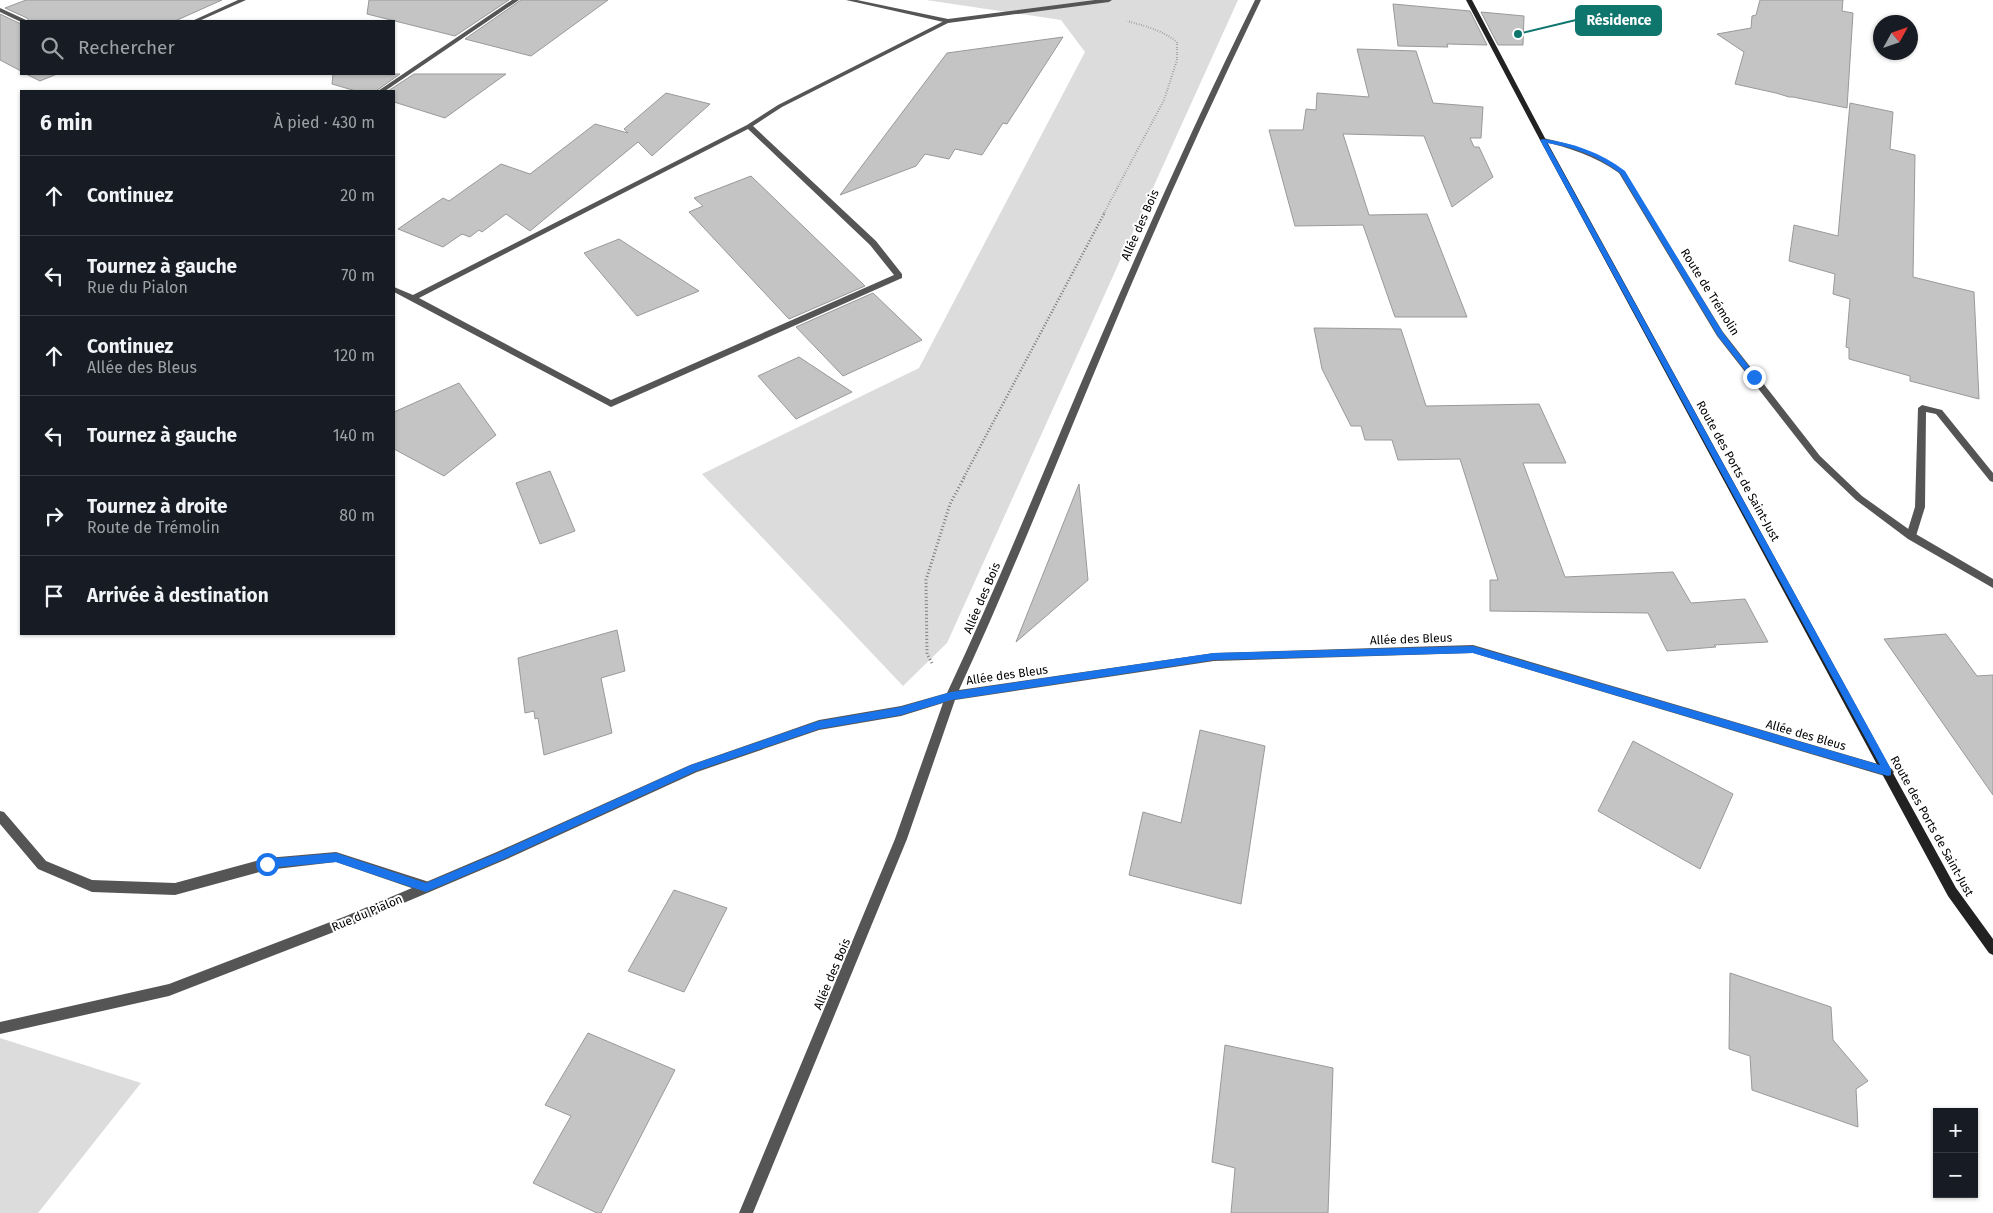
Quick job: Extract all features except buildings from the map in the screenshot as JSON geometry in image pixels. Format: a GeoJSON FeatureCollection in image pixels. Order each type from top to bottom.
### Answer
{"type":"FeatureCollection","features":[{"type":"Feature","properties":{"kind":"main road","name":"Route des Ports de Saint-Just"},"geometry":{"type":"LineString","coordinates":[[1469,0],[1543,140],[1952,892],[1993,949]]}},
{"type":"Feature","properties":{"kind":"street"},"geometry":{"type":"LineString","coordinates":[[197,20],[243,0]]}},
{"type":"Feature","properties":{"kind":"street"},"geometry":{"type":"LineString","coordinates":[[382,90],[516,0]]}},
{"type":"Feature","properties":{"kind":"street"},"geometry":{"type":"LineString","coordinates":[[849,0],[948,21]]}},
{"type":"Feature","properties":{"kind":"street"},"geometry":{"type":"LineString","coordinates":[[413,298],[749,126],[780,106],[948,21],[1109,0]]}},
{"type":"Feature","properties":{"kind":"street","name":"Allée des Bois"},"geometry":{"type":"LineString","coordinates":[[746,1213],[901,838],[951,696],[984,625],[1107,332],[1214,90],[1258,0]]}},
{"type":"Feature","properties":{"kind":"street"},"geometry":{"type":"LineString","coordinates":[[0,10],[22,20]]}},
{"type":"Feature","properties":{"kind":"street"},"geometry":{"type":"LineString","coordinates":[[395,289],[611,404],[899,276],[872,243],[749,126]]}},
{"type":"Feature","properties":{"kind":"street","name":"Route de Trémolin"},"geometry":{"type":"LineString","coordinates":[[1543,140],[1562,143],[1587,151],[1607,160],[1622,172],[1720,334],[1817,458],[1859,498],[1911,536],[1993,584]]}},
{"type":"Feature","properties":{"kind":"street"},"geometry":{"type":"LineString","coordinates":[[1911,536],[1920,507],[1922,408],[1939,412],[1993,479]]}},
{"type":"Feature","properties":{"kind":"street","name":"Allée des Bleus"},"geometry":{"type":"LineString","coordinates":[[951,696],[1214,657],[1473,649],[1888,772]]}},
{"type":"Feature","properties":{"kind":"street","name":"Rue du Pialon"},"geometry":{"type":"LineString","coordinates":[[0,1028],[169,990],[348,921],[503,855],[694,768],[819,725],[901,711],[951,696]]}},
{"type":"Feature","properties":{"kind":"street"},"geometry":{"type":"LineString","coordinates":[[0,816],[42,866],[92,886],[175,889],[267,864],[336,857],[426,888]]}},
{"type":"Feature","properties":{"kind":"path"},"geometry":{"type":"LineString","coordinates":[[951,696],[927,654],[926,580],[950,504],[1164,100],[1177,60],[1177,42],[1170,35],[1150,27],[1123,20]]}},
{"type":"Feature","properties":{"kind":"shaded area"},"geometry":{"type":"Polygon","coordinates":[[[926,0],[1238,0],[947,643],[903,686],[702,474],[919,368],[1085,52],[1061,20],[926,0]]]}},
{"type":"Feature","properties":{"kind":"shaded area"},"geometry":{"type":"Polygon","coordinates":[[[0,1038],[141,1083],[38,1213],[0,1213],[0,1038]]]}},
{"type":"Feature","properties":{"kind":"place","name":"Résidence"},"geometry":{"type":"Point","coordinates":[1518,34]}},
{"type":"Feature","properties":{"kind":"route"},"geometry":{"type":"LineString","coordinates":[[267,864],[336,857],[426,888],[694,768],[819,725],[901,711],[951,696],[1214,657],[1473,649],[1888,772],[1543,140],[1562,143],[1587,151],[1607,160],[1622,172],[1720,334],[1754,377]]}}]}
